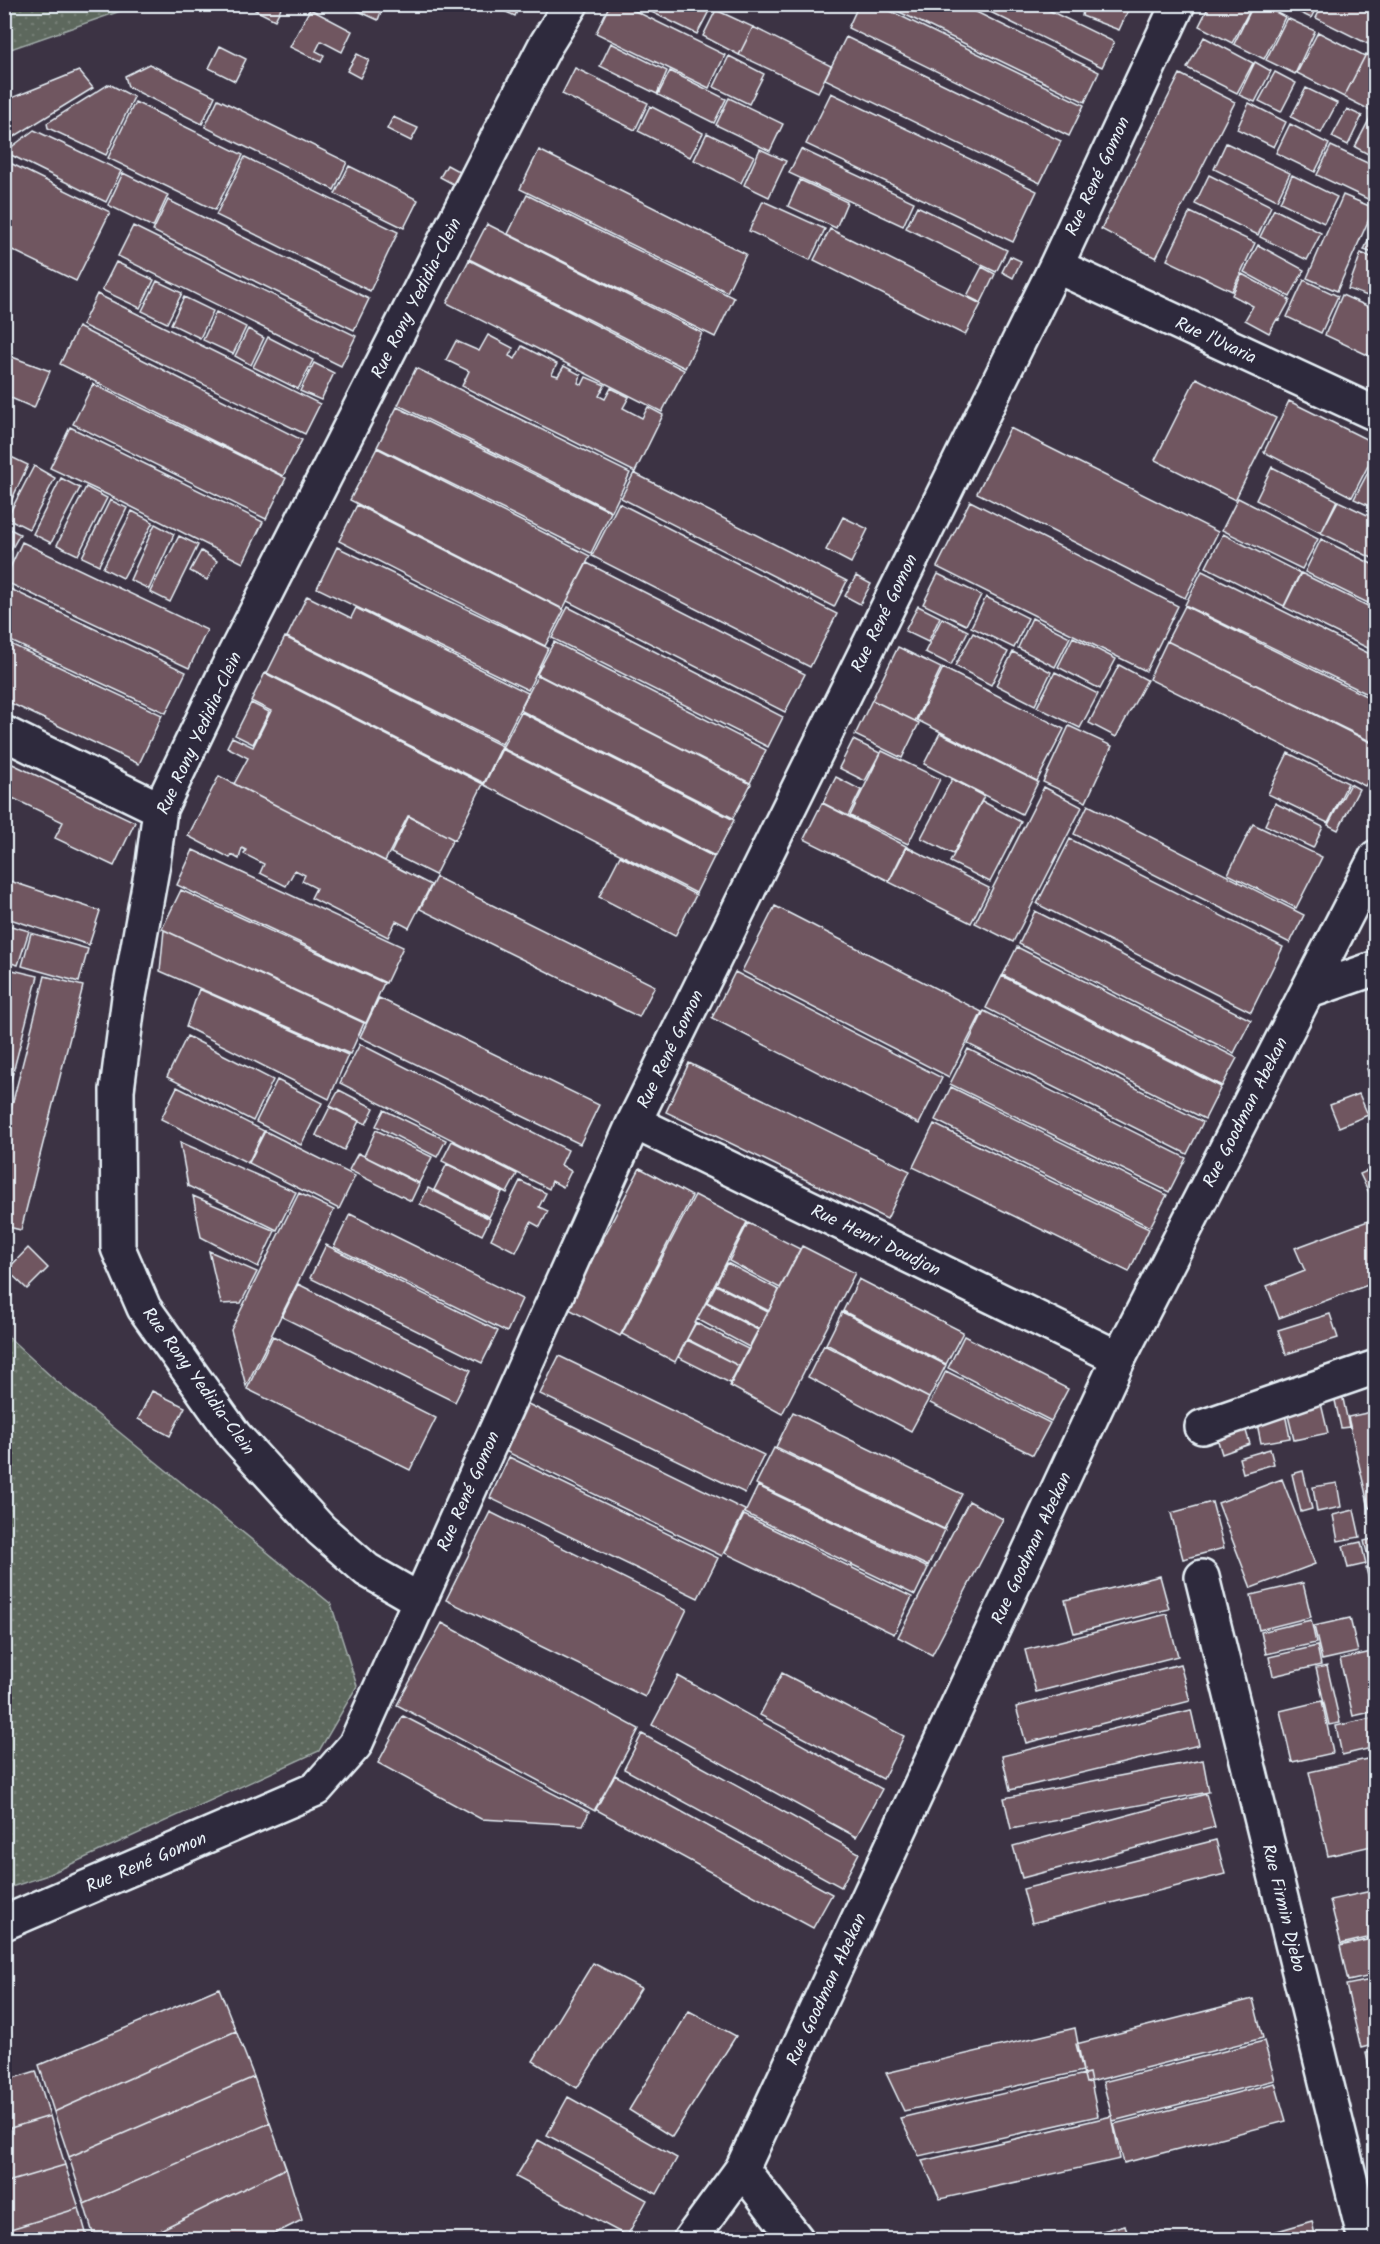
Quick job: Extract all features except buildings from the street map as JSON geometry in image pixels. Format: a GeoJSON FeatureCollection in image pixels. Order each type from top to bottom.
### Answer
{"type":"FeatureCollection","features":[{"type":"Feature","properties":{"kind":"street","name":"Rue Rony Yedidia-Clein"},"geometry":{"type":"LineString","coordinates":[[419,1600],[367,1570],[321,1530],[235,1436],[144,1308],[118,1248],[117,1090],[129,998],[160,809],[227,669],[493,147],[545,46],[571,4]]}},
{"type":"Feature","properties":{"kind":"street","name":"Rue René Gomon"},"geometry":{"type":"LineString","coordinates":[[4,1923],[316,1789],[355,1745],[634,1122],[1056,266],[1178,4]]}},
{"type":"Feature","properties":{"kind":"street","name":"Rue l'Uvaria"},"geometry":{"type":"LineString","coordinates":[[1056,266],[1376,414]]}},
{"type":"Feature","properties":{"kind":"street"},"geometry":{"type":"LineString","coordinates":[[4,733],[160,809]]}},
{"type":"Feature","properties":{"kind":"street","name":"Rue Goodman Abekan"},"geometry":{"type":"LineString","coordinates":[[690,2240],[742,2169],[1119,1358],[1376,857]]}},
{"type":"Feature","properties":{"kind":"street"},"geometry":{"type":"LineString","coordinates":[[1307,992],[1376,968]]}},
{"type":"Feature","properties":{"kind":"street","name":"Rue Henri Doudjon"},"geometry":{"type":"LineString","coordinates":[[634,1122],[1119,1358]]}},
{"type":"Feature","properties":{"kind":"street"},"geometry":{"type":"LineString","coordinates":[[1202,1427],[1376,1367]]}},
{"type":"Feature","properties":{"kind":"street","name":"Rue Firmin Djebo"},"geometry":{"type":"LineString","coordinates":[[1202,1576],[1363,2179],[1365,2240]]}},
{"type":"Feature","properties":{"kind":"street"},"geometry":{"type":"LineString","coordinates":[[742,2169],[797,2240]]}},
{"type":"Feature","properties":{"kind":"green space"},"geometry":{"type":"Polygon","coordinates":[[[5,4],[138,4],[138,5],[5,51],[5,4]]]}},
{"type":"Feature","properties":{"kind":"green space"},"geometry":{"type":"Polygon","coordinates":[[[4,1333],[55,1380],[331,1604],[357,1686],[319,1751],[45,1876],[5,1889],[4,1333]]]}}]}
